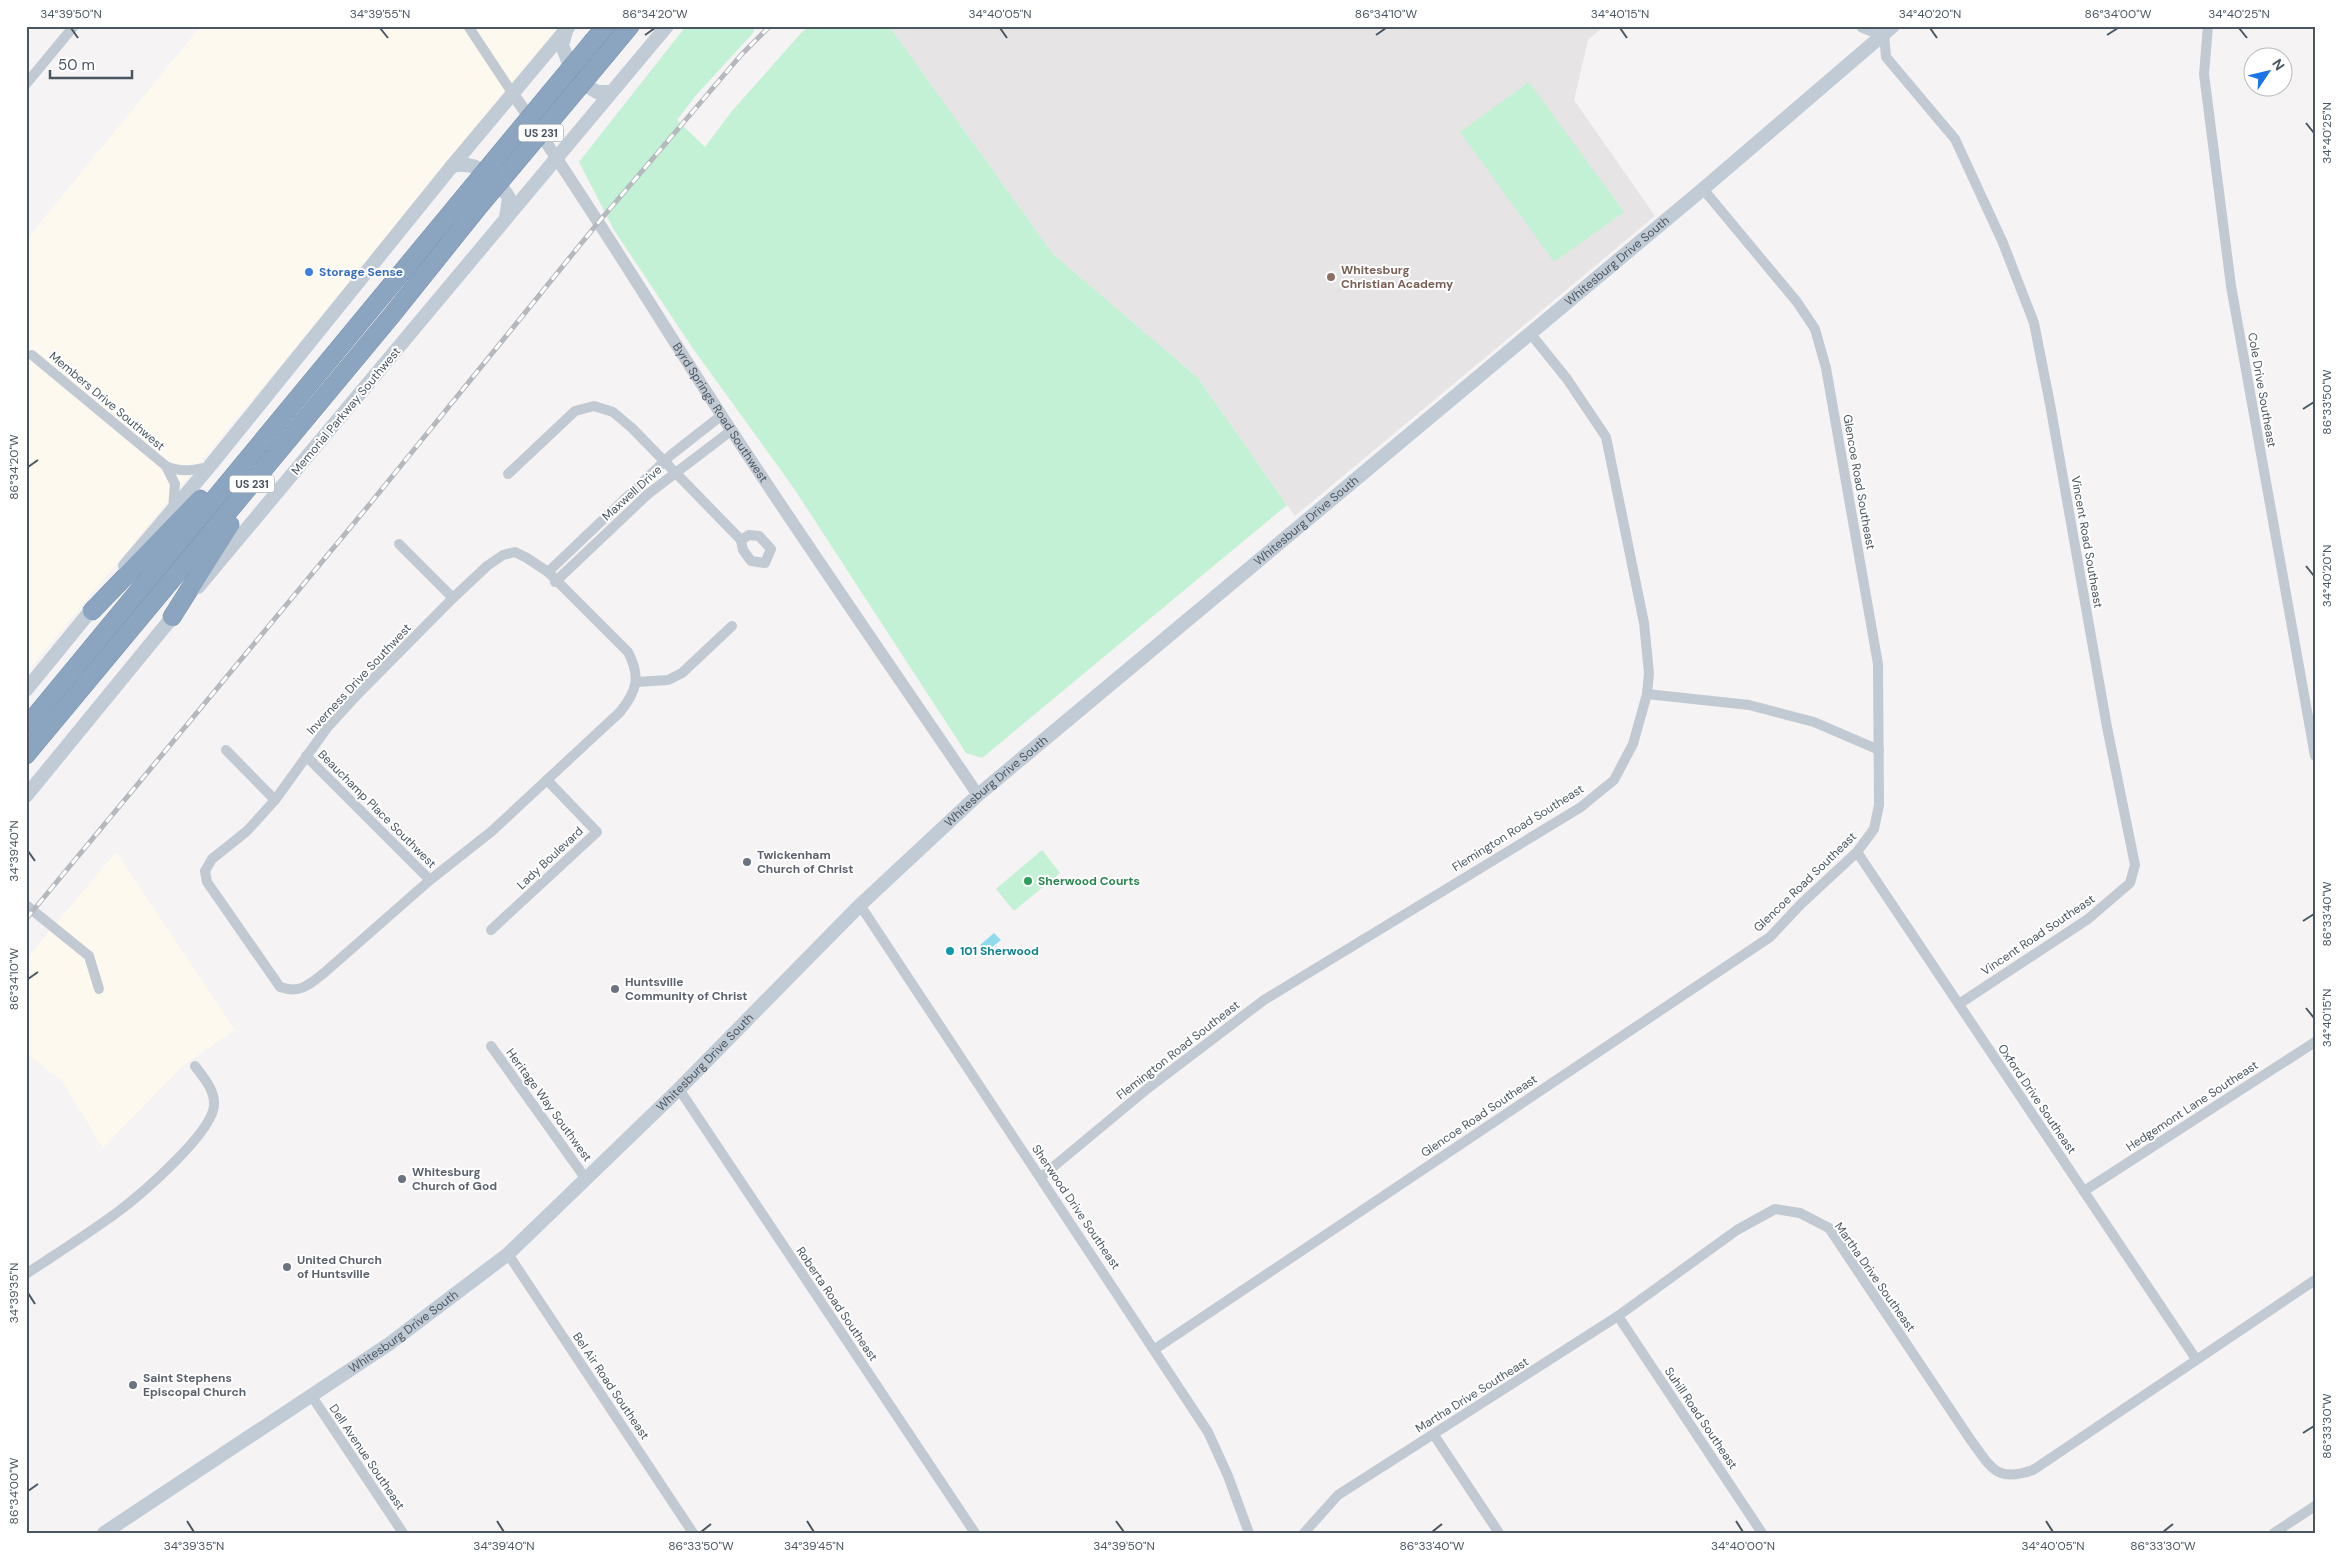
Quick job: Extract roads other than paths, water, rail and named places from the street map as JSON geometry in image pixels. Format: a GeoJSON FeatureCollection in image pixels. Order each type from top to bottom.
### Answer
{"type":"FeatureCollection","features":[{"type":"Feature","properties":{"kind":"highway","name":"US 231"},"geometry":{"type":"LineString","coordinates":[[26,726],[606,26]]}},
{"type":"Feature","properties":{"kind":"highway","name":"Memorial Parkway Southwest"},"geometry":{"type":"LineString","coordinates":[[26,756],[630,26]]}},
{"type":"Feature","properties":{"kind":"highway"},"geometry":{"type":"LineString","coordinates":[[92,610],[291,406]]}},
{"type":"Feature","properties":{"kind":"highway"},"geometry":{"type":"LineString","coordinates":[[172,617],[227,530],[288,452],[302,424]]}},
{"type":"Feature","properties":{"kind":"main road","name":"Memorial Parkway Southwest"},"geometry":{"type":"LineString","coordinates":[[26,796],[172,617],[505,222],[667,26]]}},
{"type":"Feature","properties":{"kind":"main road"},"geometry":{"type":"LineString","coordinates":[[1863,26],[1886,29]]}},
{"type":"Feature","properties":{"kind":"main road"},"geometry":{"type":"LineString","coordinates":[[26,690],[452,166],[568,27]]}},
{"type":"Feature","properties":{"kind":"main road"},"geometry":{"type":"LineString","coordinates":[[568,27],[562,45],[571,69],[584,84],[597,92],[611,92]]}},
{"type":"Feature","properties":{"kind":"main road","name":"Whitesburg Drive South"},"geometry":{"type":"LineString","coordinates":[[104,1533],[389,1344],[508,1254],[679,1089],[860,906],[978,795],[1703,189],[1886,29]]}},
{"type":"Feature","properties":{"kind":"main road"},"geometry":{"type":"LineString","coordinates":[[452,166],[471,165],[494,178],[509,198],[505,222]]}},
{"type":"Feature","properties":{"kind":"street"},"geometry":{"type":"LineString","coordinates":[[26,84],[74,26]]}},
{"type":"Feature","properties":{"kind":"street","name":"Byrd Springs Road Southwest"},"geometry":{"type":"LineString","coordinates":[[468,26],[557,158],[597,224],[722,415],[978,795]]}},
{"type":"Feature","properties":{"kind":"street","name":"Cole Drive Southeast"},"geometry":{"type":"LineString","coordinates":[[2208,26],[2204,74],[2231,286],[2315,756]]}},
{"type":"Feature","properties":{"kind":"street","name":"Vincent Road Southeast"},"geometry":{"type":"LineString","coordinates":[[1886,29],[1886,57],[1955,138],[2003,243],[2034,323],[2107,727],[2135,865],[2130,883],[2088,919],[1959,1004]]}},
{"type":"Feature","properties":{"kind":"street","name":"Glencoe Road Southeast"},"geometry":{"type":"LineString","coordinates":[[1155,1349],[1770,937],[1801,904],[1857,852],[1874,829],[1879,805],[1878,664],[1826,368],[1815,329],[1797,302],[1703,189]]}},
{"type":"Feature","properties":{"kind":"street","name":"Flemington Road Southeast"},"geometry":{"type":"LineString","coordinates":[[1041,1177],[1147,1089],[1264,1000],[1581,807],[1614,780],[1633,744],[1646,694],[1649,673],[1644,623],[1606,437],[1567,379],[1530,333]]}},
{"type":"Feature","properties":{"kind":"street","name":"Members Drive Southwest"},"geometry":{"type":"LineString","coordinates":[[32,355],[166,466],[177,471],[190,471],[209,466]]}},
{"type":"Feature","properties":{"kind":"street"},"geometry":{"type":"LineString","coordinates":[[508,474],[575,411],[594,406],[613,412],[632,428],[741,540]]}},
{"type":"Feature","properties":{"kind":"street"},"geometry":{"type":"LineString","coordinates":[[548,572],[664,461],[722,415]]}},
{"type":"Feature","properties":{"kind":"street","name":"Maxwell Drive"},"geometry":{"type":"LineString","coordinates":[[555,582],[648,494],[732,430]]}},
{"type":"Feature","properties":{"kind":"street","name":"Members Drive Southwest"},"geometry":{"type":"LineString","coordinates":[[166,466],[175,484],[172,510]]}},
{"type":"Feature","properties":{"kind":"street"},"geometry":{"type":"LineString","coordinates":[[399,544],[453,598]]}},
{"type":"Feature","properties":{"kind":"street","name":"Inverness Drive Southwest"},"geometry":{"type":"LineString","coordinates":[[515,552],[527,558],[548,572],[555,582],[628,652],[636,668],[636,682],[632,697],[620,712],[492,831],[430,880],[324,973],[306,987],[291,991],[280,987],[207,882],[205,871],[212,859],[247,831],[275,800],[327,728],[357,695],[453,598],[503,555],[515,552]]}},
{"type":"Feature","properties":{"kind":"street"},"geometry":{"type":"LineString","coordinates":[[636,682],[668,680],[682,674],[732,626]]}},
{"type":"Feature","properties":{"kind":"street"},"geometry":{"type":"LineString","coordinates":[[1646,694],[1749,705],[1814,722],[1879,750]]}},
{"type":"Feature","properties":{"kind":"street"},"geometry":{"type":"LineString","coordinates":[[226,750],[275,800]]}},
{"type":"Feature","properties":{"kind":"street","name":"Beauchamp Place Southwest"},"geometry":{"type":"LineString","coordinates":[[306,756],[430,880]]}},
{"type":"Feature","properties":{"kind":"street","name":"Lady Boulevard"},"geometry":{"type":"LineString","coordinates":[[491,930],[596,832],[547,780]]}},
{"type":"Feature","properties":{"kind":"street","name":"Oxford Drive Southeast"},"geometry":{"type":"LineString","coordinates":[[1857,852],[2196,1359]]}},
{"type":"Feature","properties":{"kind":"street"},"geometry":{"type":"LineString","coordinates":[[26,905],[89,956],[99,989]]}},
{"type":"Feature","properties":{"kind":"street","name":"Sherwood Drive Southeast"},"geometry":{"type":"LineString","coordinates":[[860,906],[1155,1349],[1208,1432],[1228,1476],[1249,1533]]}},
{"type":"Feature","properties":{"kind":"street","name":"Hedgemont Lane Southeast"},"geometry":{"type":"LineString","coordinates":[[2084,1191],[2315,1042]]}},
{"type":"Feature","properties":{"kind":"street","name":"Heritage Way Southwest"},"geometry":{"type":"LineString","coordinates":[[491,1046],[586,1179]]}},
{"type":"Feature","properties":{"kind":"street"},"geometry":{"type":"LineString","coordinates":[[26,1274],[116,1214],[196,1140],[213,1112],[214,1102],[209,1086],[195,1066]]}},
{"type":"Feature","properties":{"kind":"street","name":"Roberta Road Southeast"},"geometry":{"type":"LineString","coordinates":[[679,1089],[975,1533]]}},
{"type":"Feature","properties":{"kind":"street","name":"Martha Drive Southeast"},"geometry":{"type":"LineString","coordinates":[[1304,1533],[1338,1495],[1618,1316],[1737,1230],[1775,1208],[1800,1213],[1829,1228],[1970,1439],[1990,1465],[2003,1476],[2016,1476],[2033,1470],[2315,1280]]}},
{"type":"Feature","properties":{"kind":"street","name":"Bel Air Road Southeast"},"geometry":{"type":"LineString","coordinates":[[508,1254],[693,1533]]}},
{"type":"Feature","properties":{"kind":"street","name":"Suhill Road Southeast"},"geometry":{"type":"LineString","coordinates":[[1618,1316],[1762,1533]]}},
{"type":"Feature","properties":{"kind":"street","name":"Dell Avenue Southeast"},"geometry":{"type":"LineString","coordinates":[[311,1395],[403,1533]]}},
{"type":"Feature","properties":{"kind":"street"},"geometry":{"type":"LineString","coordinates":[[1434,1434],[1499,1533]]}},
{"type":"Feature","properties":{"kind":"street"},"geometry":{"type":"LineString","coordinates":[[2274,1533],[2315,1506]]}},
{"type":"Feature","properties":{"kind":"water"},"geometry":{"type":"Polygon","coordinates":[[[994,933],[1001,940],[986,952],[980,945],[994,933]]]}},
{"type":"Feature","properties":{"kind":"railway"},"geometry":{"type":"LineString","coordinates":[[26,919],[369,505],[597,224],[741,55],[770,26]]}},
{"type":"Feature","properties":{"kind":"place","name":"Storage Sense"},"geometry":{"type":"Point","coordinates":[309,272]}},
{"type":"Feature","properties":{"kind":"place","name":"Whitesburg Christian Academy"},"geometry":{"type":"Point","coordinates":[1331,277]}},
{"type":"Feature","properties":{"kind":"place","name":"Twickenham Church of Christ"},"geometry":{"type":"Point","coordinates":[747,862]}},
{"type":"Feature","properties":{"kind":"place","name":"Sherwood Courts"},"geometry":{"type":"Point","coordinates":[1028,881]}},
{"type":"Feature","properties":{"kind":"place","name":"101 Sherwood"},"geometry":{"type":"Point","coordinates":[950,951]}},
{"type":"Feature","properties":{"kind":"place","name":"Huntsville Community of Christ"},"geometry":{"type":"Point","coordinates":[615,989]}},
{"type":"Feature","properties":{"kind":"place","name":"Whitesburg Church of God"},"geometry":{"type":"Point","coordinates":[402,1179]}},
{"type":"Feature","properties":{"kind":"place","name":"United Church of Huntsville"},"geometry":{"type":"Point","coordinates":[287,1267]}},
{"type":"Feature","properties":{"kind":"place","name":"Saint Stephens Episcopal Church"},"geometry":{"type":"Point","coordinates":[133,1385]}}]}
